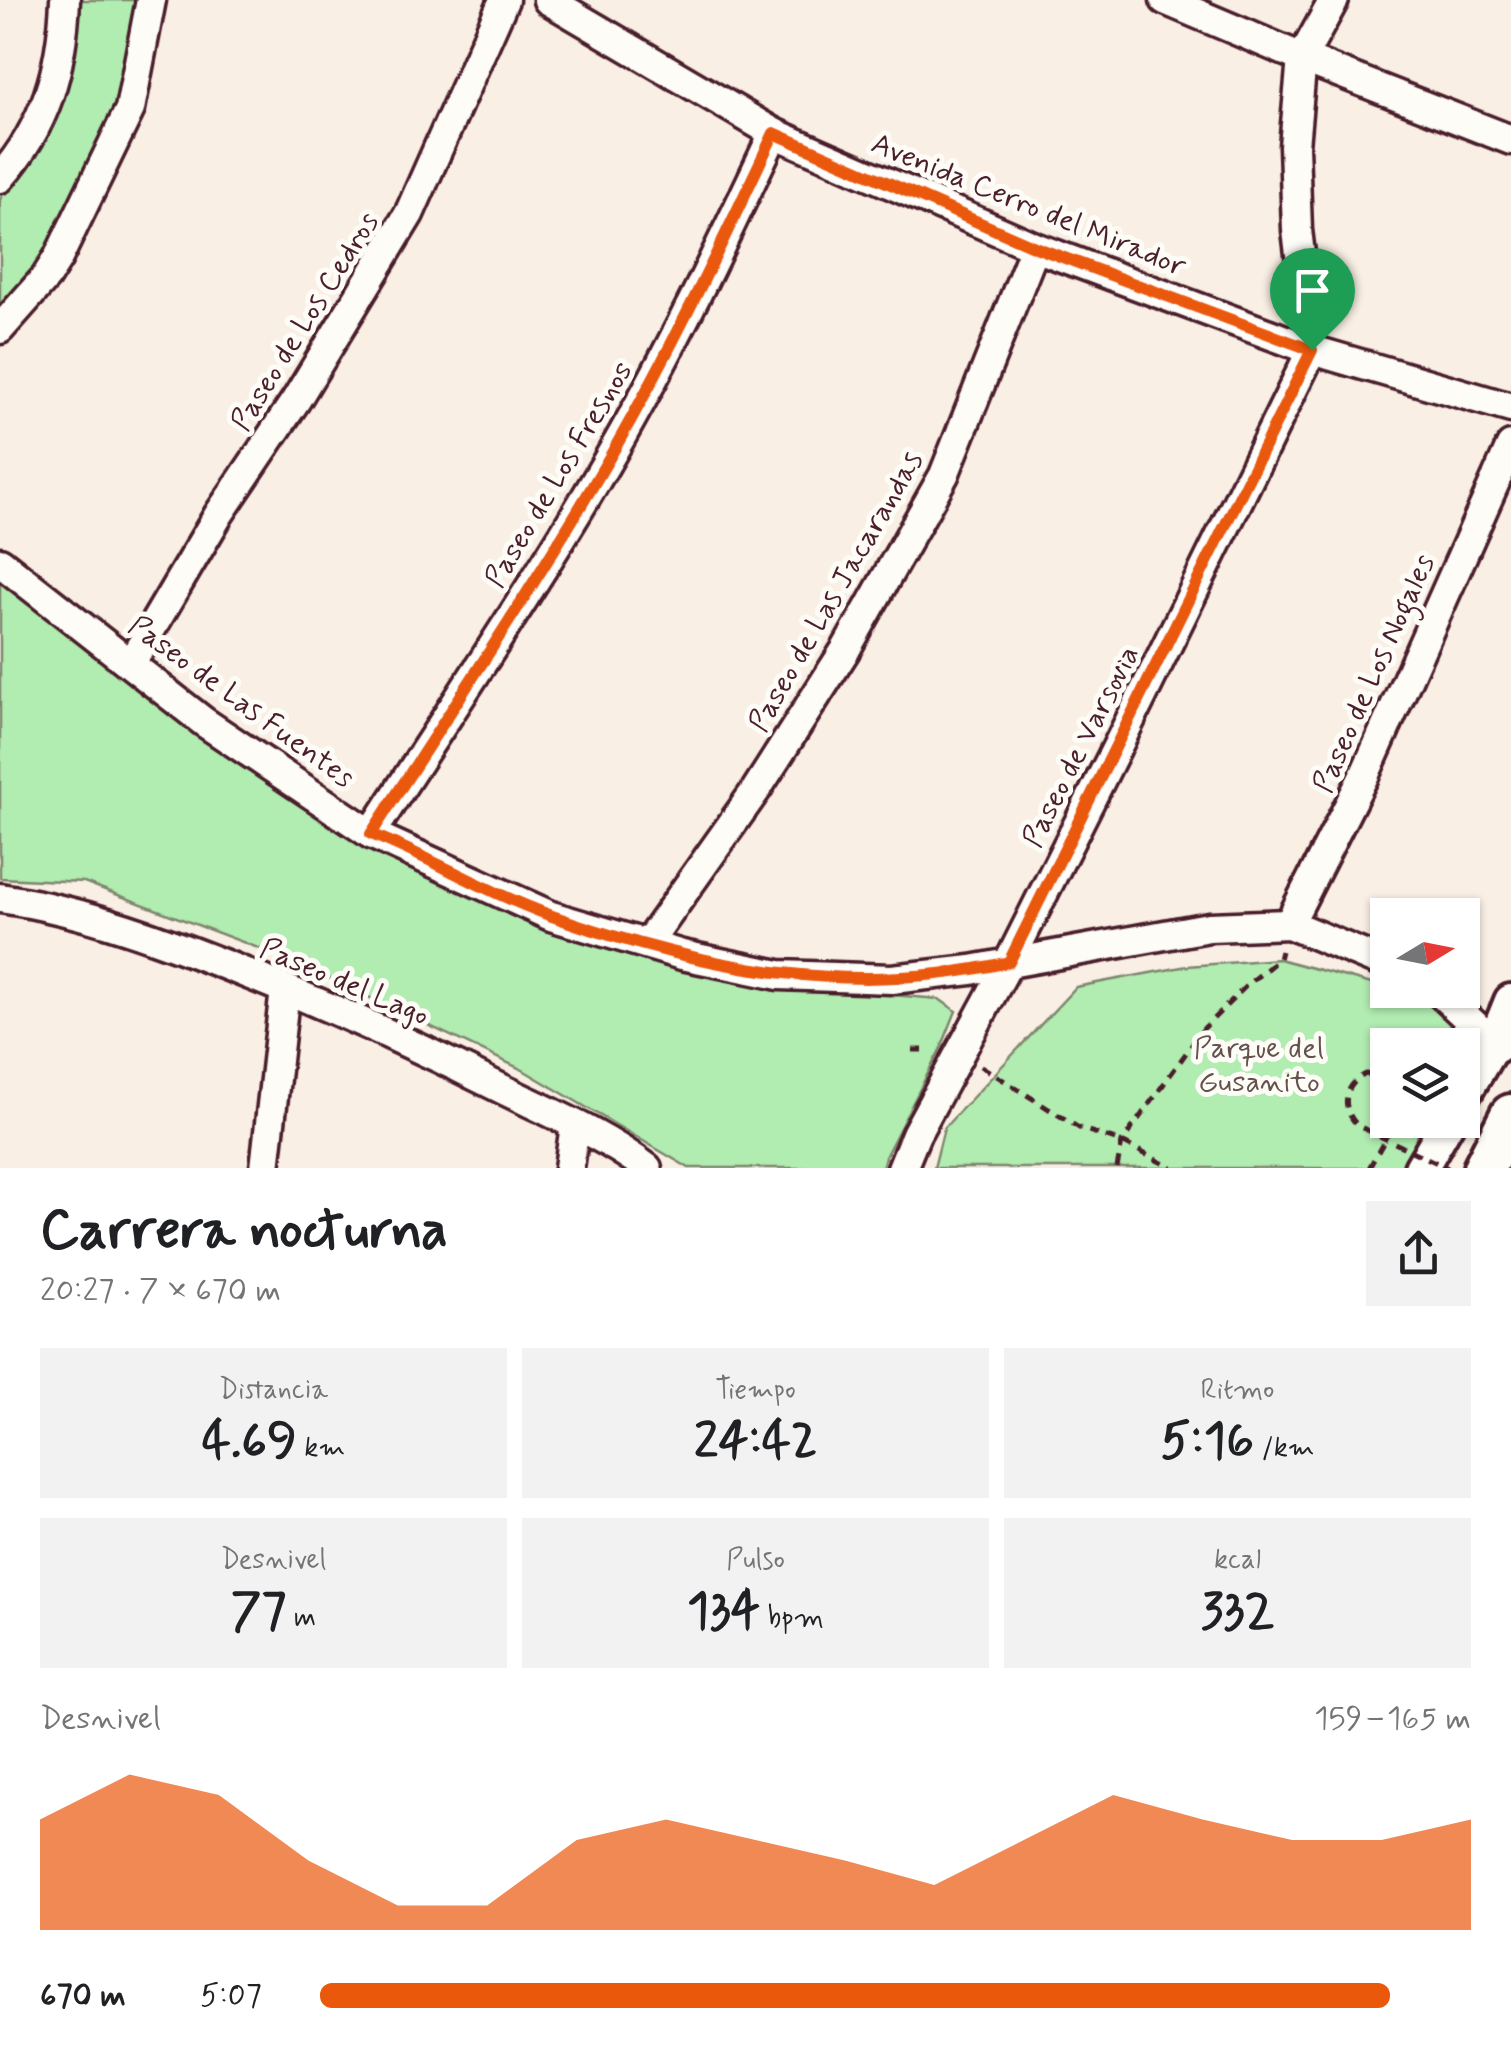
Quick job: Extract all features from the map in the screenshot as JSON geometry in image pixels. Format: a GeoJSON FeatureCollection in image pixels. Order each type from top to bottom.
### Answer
{"type":"FeatureCollection","features":[{"type":"Feature","properties":{"kind":"highway"},"geometry":{"type":"LineString","coordinates":[[1484,1168],[1511,1114]]}},
{"type":"Feature","properties":{"kind":"main road"},"geometry":{"type":"LineString","coordinates":[[1480,1071],[1503,1037],[1511,1001]]}},
{"type":"Feature","properties":{"kind":"main road"},"geometry":{"type":"LineString","coordinates":[[1405,1165],[1431,1138]]}},
{"type":"Feature","properties":{"kind":"street"},"geometry":{"type":"LineString","coordinates":[[0,178],[36,130],[58,65],[65,0]]}},
{"type":"Feature","properties":{"kind":"street"},"geometry":{"type":"LineString","coordinates":[[0,328],[46,277],[130,108],[150,0]]}},
{"type":"Feature","properties":{"kind":"street","name":"Paseo de Los Cedros"},"geometry":{"type":"LineString","coordinates":[[131,663],[409,214],[504,0]]}},
{"type":"Feature","properties":{"kind":"street","name":"Avenida Cerro del Mirador"},"geometry":{"type":"LineString","coordinates":[[548,0],[774,133],[1035,247],[1312,350],[1511,408]]}},
{"type":"Feature","properties":{"kind":"street"},"geometry":{"type":"LineString","coordinates":[[1165,0],[1511,140]]}},
{"type":"Feature","properties":{"kind":"street"},"geometry":{"type":"LineString","coordinates":[[1312,350],[1296,213],[1294,146],[1302,58],[1334,0]]}},
{"type":"Feature","properties":{"kind":"street","name":"Paseo de Los Fresnos"},"geometry":{"type":"LineString","coordinates":[[371,834],[612,452],[694,304],[774,133]]}},
{"type":"Feature","properties":{"kind":"street","name":"Paseo de Las Jacarandas"},"geometry":{"type":"LineString","coordinates":[[648,944],[756,790],[846,649],[908,532],[944,475],[1035,247]]}},
{"type":"Feature","properties":{"kind":"street","name":"Paseo de Varsovia"},"geometry":{"type":"LineString","coordinates":[[902,1168],[916,1134],[1009,962],[1312,350]]}},
{"type":"Feature","properties":{"kind":"street","name":"Paseo de Los Nogales"},"geometry":{"type":"LineString","coordinates":[[1289,924],[1365,774],[1511,446]]}},
{"type":"Feature","properties":{"kind":"street","name":"Paseo de Las Fuentes"},"geometry":{"type":"LineString","coordinates":[[0,562],[204,722],[371,834],[550,916],[682,955],[779,975],[836,979],[936,975],[1208,927],[1289,924],[1370,958]]}},
{"type":"Feature","properties":{"kind":"street","name":"Paseo del Lago"},"geometry":{"type":"LineString","coordinates":[[0,898],[50,905],[144,932],[285,989],[433,1054],[575,1125],[647,1168]]}},
{"type":"Feature","properties":{"kind":"street"},"geometry":{"type":"LineString","coordinates":[[265,1168],[285,989]]}},
{"type":"Feature","properties":{"kind":"street"},"geometry":{"type":"LineString","coordinates":[[1462,1008],[1503,1037]]}},
{"type":"Feature","properties":{"kind":"street"},"geometry":{"type":"LineString","coordinates":[[569,1168],[575,1125]]}},
{"type":"Feature","properties":{"kind":"path"},"geometry":{"type":"LineString","coordinates":[[1117,1168],[1122,1142],[1204,1028],[1279,959],[1289,924]]}},
{"type":"Feature","properties":{"kind":"path"},"geometry":{"type":"LineString","coordinates":[[914,1050],[961,1050],[993,1076],[1079,1128],[1122,1142],[1172,1168]]}},
{"type":"Feature","properties":{"kind":"path"},"geometry":{"type":"LineString","coordinates":[[1370,1075],[1351,1084],[1346,1099],[1350,1117],[1370,1132]]}},
{"type":"Feature","properties":{"kind":"path"},"geometry":{"type":"LineString","coordinates":[[1384,1138],[1448,1168]]}},
{"type":"Feature","properties":{"kind":"path"},"geometry":{"type":"LineString","coordinates":[[1369,1168],[1387,1138]]}},
{"type":"Feature","properties":{"kind":"path"},"geometry":{"type":"LineString","coordinates":[[1378,1155],[1405,1165]]}},
{"type":"Feature","properties":{"kind":"green space"},"geometry":{"type":"Polygon","coordinates":[[[62,0],[140,0],[125,107],[46,277],[0,324],[0,200],[52,91],[62,0]]]}},
{"type":"Feature","properties":{"kind":"green space"},"geometry":{"type":"Polygon","coordinates":[[[0,577],[372,848],[594,944],[786,986],[939,999],[956,1011],[882,1168],[689,1168],[523,1070],[290,960],[84,882],[0,878],[0,577]]]}},
{"type":"Feature","properties":{"kind":"green space","name":"Parque del Gusanito"},"geometry":{"type":"Polygon","coordinates":[[[1279,959],[1370,984],[1370,1008],[1443,1008],[1469,1025],[1370,1028],[1370,1138],[1419,1138],[1406,1168],[934,1168],[944,1128],[1076,987],[1187,966],[1279,959]]]}},
{"type":"Feature","properties":{"kind":"route"},"geometry":{"type":"LineString","coordinates":[[774,133],[1087,268],[1312,350],[1009,962],[892,979],[779,975],[682,955],[550,916],[371,834],[612,452],[694,304],[774,133]]}}]}
